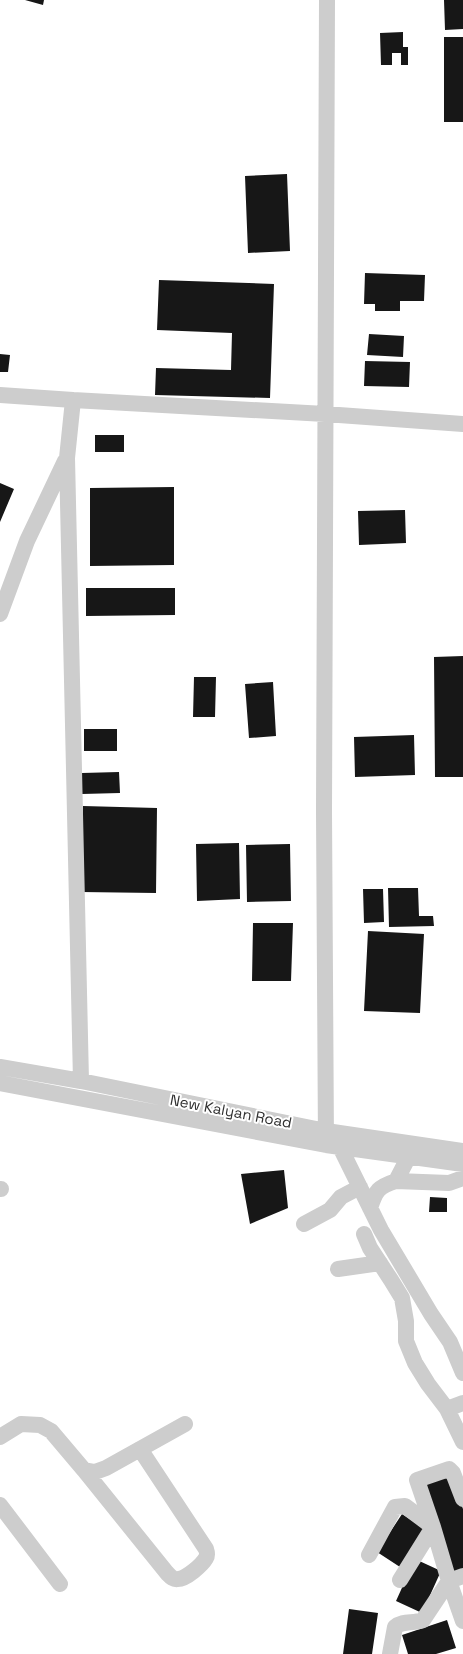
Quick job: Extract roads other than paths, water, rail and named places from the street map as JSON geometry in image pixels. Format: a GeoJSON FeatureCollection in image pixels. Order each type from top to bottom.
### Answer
{"type":"FeatureCollection","features":[{"type":"Feature","properties":{"kind":"street"},"geometry":{"type":"LineString","coordinates":[[327,0],[324,811],[331,1141],[357,1182],[381,1230],[405,1271],[450,1342],[463,1373]]}},
{"type":"Feature","properties":{"kind":"street"},"geometry":{"type":"LineString","coordinates":[[0,395],[325,414],[463,424]]}},
{"type":"Feature","properties":{"kind":"street"},"geometry":{"type":"LineString","coordinates":[[73,400],[67,458],[81,1081]]}},
{"type":"Feature","properties":{"kind":"street"},"geometry":{"type":"LineString","coordinates":[[0,614],[27,541],[67,458]]}},
{"type":"Feature","properties":{"kind":"street","name":"New Kalyan Road"},"geometry":{"type":"LineString","coordinates":[[0,1067],[81,1081],[331,1141]]}},
{"type":"Feature","properties":{"kind":"street","name":"New Kalyan Road"},"geometry":{"type":"LineString","coordinates":[[0,1083],[331,1141],[463,1151]]}},
{"type":"Feature","properties":{"kind":"street","name":"New Kalyan Road"},"geometry":{"type":"LineString","coordinates":[[378,1145],[409,1156],[463,1164]]}},
{"type":"Feature","properties":{"kind":"street"},"geometry":{"type":"LineString","coordinates":[[396,1181],[409,1156]]}},
{"type":"Feature","properties":{"kind":"street"},"geometry":{"type":"LineString","coordinates":[[370,1208],[376,1192],[384,1185],[396,1181],[449,1183],[463,1178]]}},
{"type":"Feature","properties":{"kind":"street"},"geometry":{"type":"LineString","coordinates":[[304,1224],[330,1210],[357,1182]]}},
{"type":"Feature","properties":{"kind":"street"},"geometry":{"type":"LineString","coordinates":[[364,1234],[370,1248],[402,1298],[406,1322],[406,1341],[415,1362],[428,1384],[447,1410],[463,1442]]}},
{"type":"Feature","properties":{"kind":"street"},"geometry":{"type":"LineString","coordinates":[[338,1269],[380,1263]]}},
{"type":"Feature","properties":{"kind":"street"},"geometry":{"type":"LineString","coordinates":[[391,1280],[405,1271]]}},
{"type":"Feature","properties":{"kind":"street"},"geometry":{"type":"LineString","coordinates":[[447,1410],[463,1403]]}},
{"type":"Feature","properties":{"kind":"street"},"geometry":{"type":"LineString","coordinates":[[0,1437],[21,1424],[40,1425],[51,1431],[167,1573],[172,1578],[178,1580],[191,1574],[206,1559],[208,1554],[140,1449]]}},
{"type":"Feature","properties":{"kind":"street"},"geometry":{"type":"LineString","coordinates":[[84,1470],[95,1472],[106,1468],[185,1424]]}},
{"type":"Feature","properties":{"kind":"street"},"geometry":{"type":"LineString","coordinates":[[463,1499],[453,1473],[449,1469],[418,1479],[417,1482],[433,1527],[456,1578],[463,1621]]}},
{"type":"Feature","properties":{"kind":"street"},"geometry":{"type":"LineString","coordinates":[[0,1505],[60,1584]]}},
{"type":"Feature","properties":{"kind":"street"},"geometry":{"type":"LineString","coordinates":[[369,1555],[395,1507],[405,1506],[433,1527]]}},
{"type":"Feature","properties":{"kind":"street"},"geometry":{"type":"LineString","coordinates":[[400,1580],[433,1527]]}},
{"type":"Feature","properties":{"kind":"street"},"geometry":{"type":"LineString","coordinates":[[390,1654],[395,1627],[399,1624],[416,1623],[423,1620],[456,1578]]}}]}
